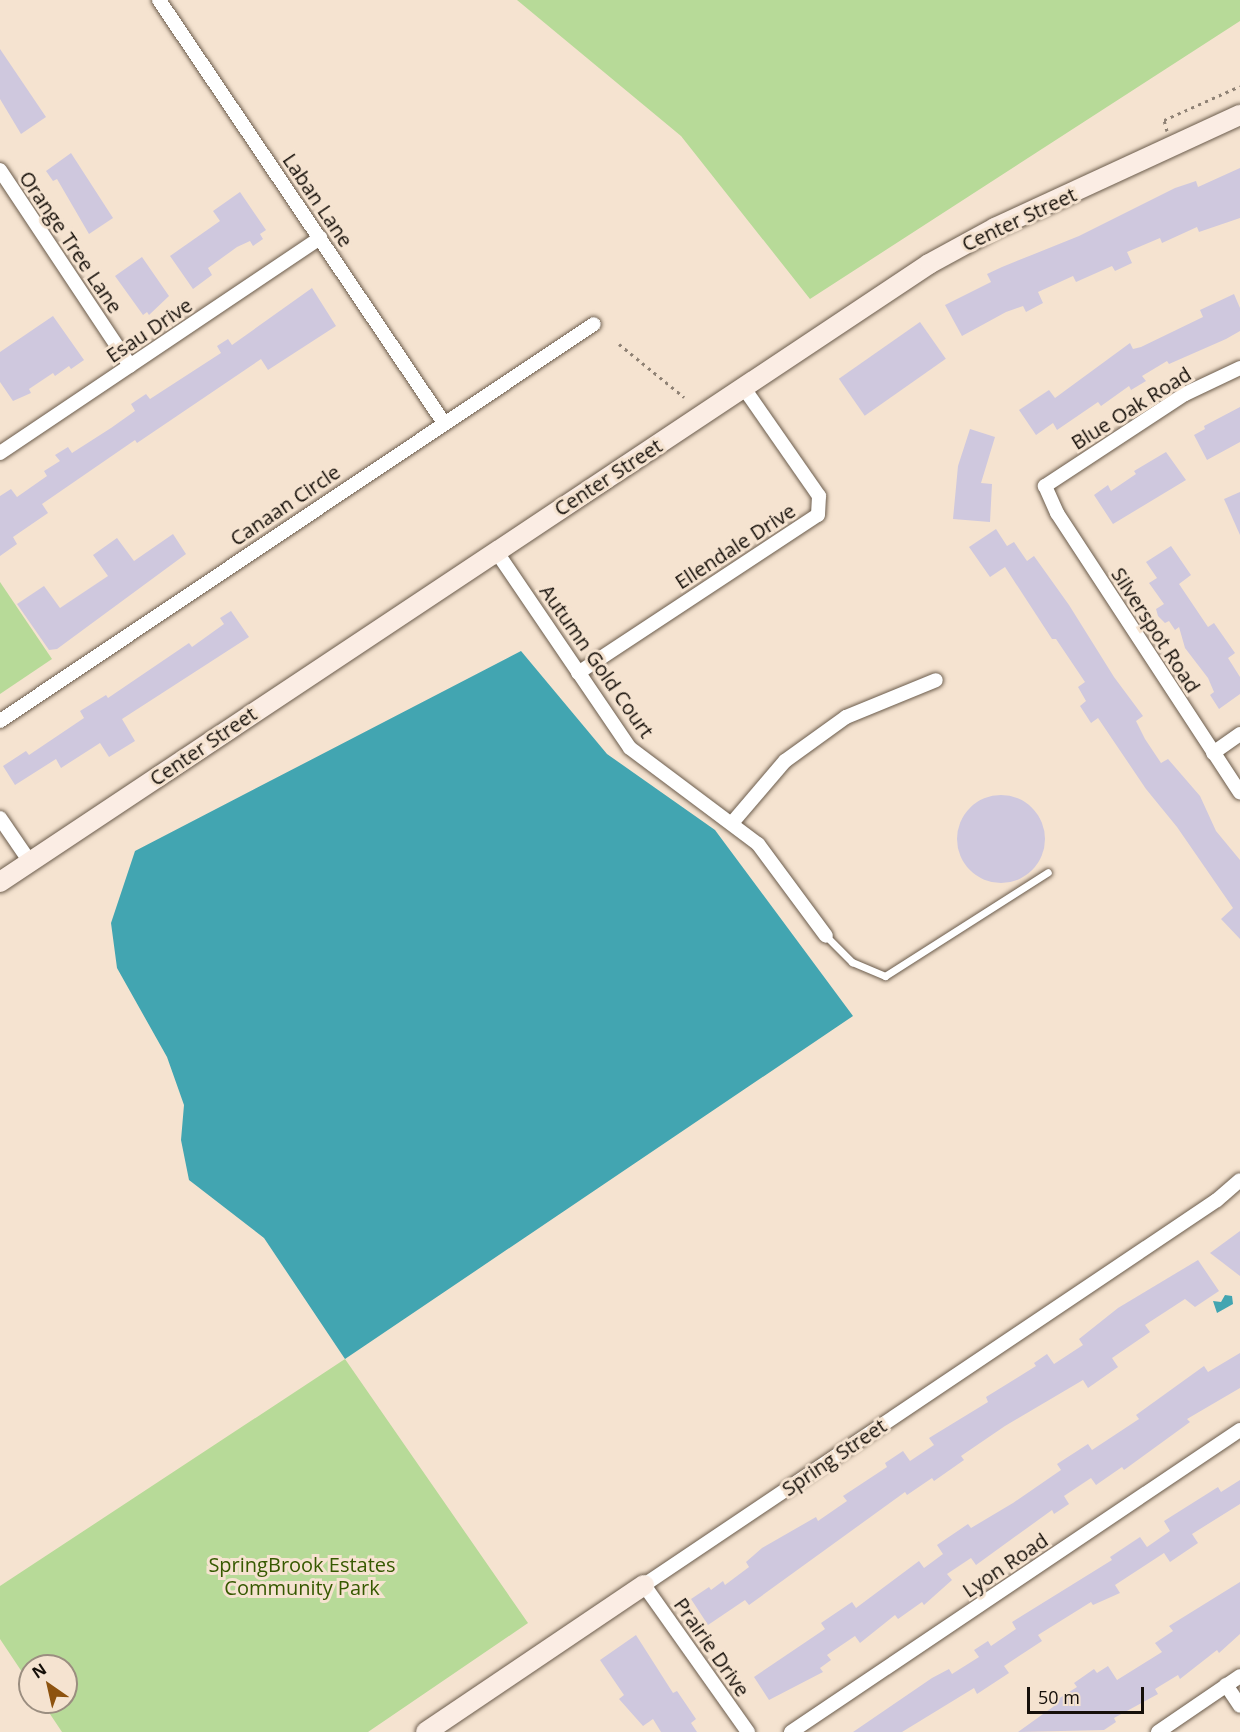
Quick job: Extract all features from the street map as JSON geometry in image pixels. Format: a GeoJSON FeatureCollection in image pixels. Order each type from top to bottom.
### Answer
{"type":"FeatureCollection","features":[{"type":"Feature","properties":{"kind":"street","name":"Laban Lane"},"geometry":{"type":"LineString","coordinates":[[159,0],[444,423]]}},
{"type":"Feature","properties":{"kind":"street","name":"Center Street"},"geometry":{"type":"LineString","coordinates":[[0,882],[496,551],[961,245],[1240,115]]}},
{"type":"Feature","properties":{"kind":"street","name":"Orange Tree Lane"},"geometry":{"type":"LineString","coordinates":[[0,170],[130,366]]}},
{"type":"Feature","properties":{"kind":"street","name":"Esau Drive"},"geometry":{"type":"LineString","coordinates":[[0,453],[320,238]]}},
{"type":"Feature","properties":{"kind":"street","name":"Canaan Circle"},"geometry":{"type":"LineString","coordinates":[[0,721],[594,324]]}},
{"type":"Feature","properties":{"kind":"street","name":"Blue Oak Road"},"geometry":{"type":"LineString","coordinates":[[1045,486],[1185,394],[1240,368]]}},
{"type":"Feature","properties":{"kind":"street","name":"Ellendale Drive"},"geometry":{"type":"LineString","coordinates":[[578,673],[818,515],[819,496],[744,388]]}},
{"type":"Feature","properties":{"kind":"street","name":"Silverspot Road"},"geometry":{"type":"LineString","coordinates":[[1045,486],[1057,513],[1240,793]]}},
{"type":"Feature","properties":{"kind":"street","name":"Autumn Gold Court"},"geometry":{"type":"LineString","coordinates":[[496,551],[630,748],[758,844],[826,936]]}},
{"type":"Feature","properties":{"kind":"street"},"geometry":{"type":"LineString","coordinates":[[732,823],[785,762],[846,717],[936,680]]}},
{"type":"Feature","properties":{"kind":"street"},"geometry":{"type":"LineString","coordinates":[[1213,753],[1240,734]]}},
{"type":"Feature","properties":{"kind":"street"},"geometry":{"type":"LineString","coordinates":[[0,818],[30,862]]}},
{"type":"Feature","properties":{"kind":"street","name":"Spring Street"},"geometry":{"type":"LineString","coordinates":[[426,1732],[1217,1200],[1240,1180]]}},
{"type":"Feature","properties":{"kind":"street","name":"Lyon Road"},"geometry":{"type":"LineString","coordinates":[[791,1732],[1240,1430]]}},
{"type":"Feature","properties":{"kind":"street","name":"Prairie Drive"},"geometry":{"type":"LineString","coordinates":[[644,1585],[748,1732]]}},
{"type":"Feature","properties":{"kind":"street"},"geometry":{"type":"LineString","coordinates":[[1158,1732],[1240,1676]]}},
{"type":"Feature","properties":{"kind":"street"},"geometry":{"type":"LineString","coordinates":[[1226,1685],[1240,1706]]}},
{"type":"Feature","properties":{"kind":"lane"},"geometry":{"type":"LineString","coordinates":[[826,936],[852,962],[885,976],[1048,872]]}},
{"type":"Feature","properties":{"kind":"path"},"geometry":{"type":"LineString","coordinates":[[1167,132],[1164,120],[1240,86]]}},
{"type":"Feature","properties":{"kind":"path"},"geometry":{"type":"LineString","coordinates":[[619,344],[684,397]]}},
{"type":"Feature","properties":{"kind":"green space"},"geometry":{"type":"Polygon","coordinates":[[[517,0],[1240,0],[1240,21],[810,299],[681,136],[517,0]]]}},
{"type":"Feature","properties":{"kind":"green space"},"geometry":{"type":"Polygon","coordinates":[[[0,582],[52,659],[0,694],[0,582]]]}},
{"type":"Feature","properties":{"kind":"green space","name":"SpringBrook Estates Community Park"},"geometry":{"type":"Polygon","coordinates":[[[345,1359],[528,1623],[368,1732],[62,1732],[50,1714],[78,1714],[78,1654],[18,1654],[18,1666],[0,1639],[0,1586],[345,1359]]]}},
{"type":"Feature","properties":{"kind":"water"},"geometry":{"type":"Polygon","coordinates":[[[521,651],[607,754],[715,830],[853,1016],[345,1359],[264,1238],[189,1180],[181,1140],[184,1105],[167,1057],[117,968],[111,923],[135,851],[521,651]]]}},
{"type":"Feature","properties":{"kind":"water"},"geometry":{"type":"Polygon","coordinates":[[[1225,1295],[1232,1296],[1233,1304],[1217,1313],[1213,1301],[1221,1302],[1225,1295]]]}},
{"type":"Feature","properties":{"kind":"building"},"geometry":{"type":"Polygon","coordinates":[[[0,49],[46,117],[21,134],[0,99],[0,49]]]}},
{"type":"Feature","properties":{"kind":"building"},"geometry":{"type":"Polygon","coordinates":[[[71,153],[113,218],[89,234],[57,179],[53,181],[46,171],[71,153]]]}},
{"type":"Feature","properties":{"kind":"building"},"geometry":{"type":"Polygon","coordinates":[[[1240,168],[1240,218],[1199,232],[1197,227],[1162,243],[1160,238],[1127,252],[1132,263],[1115,271],[1112,266],[1076,282],[1073,276],[1038,292],[1043,303],[1026,312],[1023,306],[1006,312],[962,336],[945,305],[991,282],[987,274],[1002,267],[1079,236],[1175,188],[1196,181],[1198,187],[1240,168]]]}},
{"type":"Feature","properties":{"kind":"building"},"geometry":{"type":"Polygon","coordinates":[[[240,192],[266,230],[260,234],[263,239],[253,246],[250,241],[237,247],[208,268],[212,275],[193,289],[170,256],[220,221],[213,211],[240,192]]]}},
{"type":"Feature","properties":{"kind":"building"},"geometry":{"type":"Polygon","coordinates":[[[142,257],[169,296],[149,315],[147,312],[143,315],[115,276],[142,257]]]}},
{"type":"Feature","properties":{"kind":"building"},"geometry":{"type":"Polygon","coordinates":[[[312,288],[336,326],[268,370],[261,359],[137,443],[135,440],[42,504],[48,513],[13,537],[17,544],[0,556],[0,496],[11,489],[17,497],[47,476],[44,471],[60,461],[55,455],[68,447],[72,453],[111,428],[135,411],[131,404],[146,394],[150,399],[221,353],[217,346],[228,339],[232,345],[312,288]]]}},
{"type":"Feature","properties":{"kind":"building"},"geometry":{"type":"Polygon","coordinates":[[[1234,294],[1240,308],[1240,331],[1226,339],[1169,364],[1167,361],[1142,376],[1146,381],[1131,390],[1129,386],[1101,406],[1098,402],[1057,430],[1053,423],[1036,435],[1019,410],[1049,390],[1055,398],[1130,343],[1133,349],[1141,347],[1203,317],[1200,310],[1234,294]]]}},
{"type":"Feature","properties":{"kind":"building"},"geometry":{"type":"Polygon","coordinates":[[[53,316],[84,360],[71,369],[69,366],[55,376],[53,373],[29,389],[31,393],[13,401],[0,382],[0,352],[53,316]]]}},
{"type":"Feature","properties":{"kind":"building"},"geometry":{"type":"Polygon","coordinates":[[[920,322],[946,359],[865,416],[839,379],[920,322]]]}},
{"type":"Feature","properties":{"kind":"building"},"geometry":{"type":"Polygon","coordinates":[[[1240,407],[1240,442],[1207,460],[1194,435],[1205,429],[1204,426],[1240,407]]]}},
{"type":"Feature","properties":{"kind":"building"},"geometry":{"type":"Polygon","coordinates":[[[970,429],[995,437],[981,483],[992,484],[990,522],[953,519],[958,466],[970,429]]]}},
{"type":"Feature","properties":{"kind":"building"},"geometry":{"type":"Polygon","coordinates":[[[1166,452],[1186,480],[1113,524],[1094,495],[1108,485],[1111,491],[1136,474],[1134,471],[1166,452]]]}},
{"type":"Feature","properties":{"kind":"building"},"geometry":{"type":"Polygon","coordinates":[[[1240,492],[1240,535],[1224,499],[1240,492]]]}},
{"type":"Feature","properties":{"kind":"building"},"geometry":{"type":"Polygon","coordinates":[[[996,529],[1007,546],[1014,542],[1027,561],[1034,556],[1069,605],[1114,677],[1143,716],[1136,721],[1161,763],[1168,759],[1200,796],[1216,831],[1240,860],[1240,939],[1221,919],[1233,908],[1177,827],[1146,789],[1098,718],[1091,723],[1080,706],[1086,701],[1078,687],[1085,682],[1056,639],[1052,639],[1005,567],[990,577],[969,547],[996,529]]]}},
{"type":"Feature","properties":{"kind":"building"},"geometry":{"type":"Polygon","coordinates":[[[173,534],[186,554],[57,649],[49,650],[17,604],[44,586],[60,608],[108,576],[93,555],[117,538],[134,561],[173,534]]]}},
{"type":"Feature","properties":{"kind":"building"},"geometry":{"type":"Polygon","coordinates":[[[1171,546],[1191,575],[1179,584],[1208,627],[1214,623],[1235,653],[1228,658],[1240,677],[1240,694],[1219,709],[1210,695],[1214,692],[1208,678],[1185,648],[1179,627],[1175,630],[1169,621],[1165,623],[1158,616],[1156,609],[1164,604],[1149,583],[1157,578],[1146,562],[1171,546]]]}},
{"type":"Feature","properties":{"kind":"building"},"geometry":{"type":"Polygon","coordinates":[[[231,611],[249,637],[122,719],[135,741],[109,757],[100,743],[61,768],[56,759],[15,785],[3,766],[26,751],[29,755],[84,718],[80,711],[106,695],[108,698],[189,643],[192,647],[224,624],[220,618],[231,611]]]}},
{"type":"Feature","properties":{"kind":"building"},"geometry":{"type":"Polygon","coordinates":[[[1001,795],[1026,802],[1038,814],[1045,839],[1038,864],[1026,876],[1001,883],[976,876],[964,864],[957,839],[964,814],[976,802],[1001,795]]]}},
{"type":"Feature","properties":{"kind":"building"},"geometry":{"type":"Polygon","coordinates":[[[1240,1231],[1240,1276],[1210,1253],[1240,1231]]]}},
{"type":"Feature","properties":{"kind":"building"},"geometry":{"type":"Polygon","coordinates":[[[1198,1260],[1219,1291],[1195,1307],[1185,1299],[1145,1325],[1150,1332],[1112,1358],[1118,1367],[1088,1388],[1083,1380],[1005,1426],[961,1456],[964,1460],[934,1481],[932,1478],[907,1495],[905,1492],[749,1605],[745,1600],[708,1625],[691,1599],[709,1587],[711,1590],[723,1581],[725,1585],[749,1567],[746,1562],[762,1548],[816,1517],[818,1521],[847,1501],[843,1496],[887,1467],[885,1463],[903,1451],[910,1461],[934,1445],[929,1438],[988,1402],[986,1397],[1036,1366],[1034,1363],[1047,1354],[1054,1364],[1083,1345],[1079,1339],[1118,1308],[1198,1260]]]}},
{"type":"Feature","properties":{"kind":"building"},"geometry":{"type":"Polygon","coordinates":[[[1240,1353],[1240,1388],[1187,1419],[1190,1422],[1124,1470],[1122,1467],[1096,1485],[1091,1478],[1064,1496],[1069,1504],[1054,1514],[1052,1510],[976,1565],[971,1558],[947,1574],[952,1580],[924,1605],[922,1602],[898,1619],[895,1615],[860,1643],[855,1636],[827,1655],[831,1660],[820,1668],[823,1672],[769,1700],[754,1677],[825,1629],[821,1623],[852,1602],[856,1608],[919,1561],[924,1568],[943,1554],[937,1545],[968,1524],[971,1528],[1013,1503],[1061,1470],[1057,1464],[1088,1444],[1092,1450],[1139,1419],[1136,1415],[1204,1366],[1208,1372],[1240,1353]]]}},
{"type":"Feature","properties":{"kind":"building"},"geometry":{"type":"Polygon","coordinates":[[[1240,1480],[1240,1504],[1192,1534],[1198,1543],[1170,1562],[1164,1553],[1115,1585],[1120,1593],[1093,1605],[1091,1602],[1038,1635],[1042,1641],[1004,1666],[1009,1673],[977,1694],[974,1688],[902,1732],[853,1732],[932,1678],[949,1669],[952,1674],[979,1657],[974,1650],[988,1641],[991,1646],[1016,1629],[1012,1622],[1112,1560],[1110,1557],[1140,1537],[1147,1547],[1170,1531],[1164,1521],[1218,1487],[1221,1492],[1240,1480]]]}},
{"type":"Feature","properties":{"kind":"building"},"geometry":{"type":"Polygon","coordinates":[[[1240,1582],[1240,1634],[1219,1653],[1217,1650],[1180,1679],[1178,1675],[1155,1689],[1158,1694],[1114,1718],[1116,1722],[1104,1730],[1018,1732],[1057,1704],[1055,1701],[1077,1687],[1074,1683],[1094,1669],[1097,1673],[1108,1666],[1117,1680],[1162,1652],[1155,1643],[1173,1631],[1169,1626],[1240,1582]]]}},
{"type":"Feature","properties":{"kind":"building"},"geometry":{"type":"Polygon","coordinates":[[[636,1635],[673,1693],[677,1691],[696,1719],[691,1723],[697,1732],[661,1732],[653,1719],[643,1726],[619,1699],[624,1695],[600,1660],[636,1635]]]}}]}
